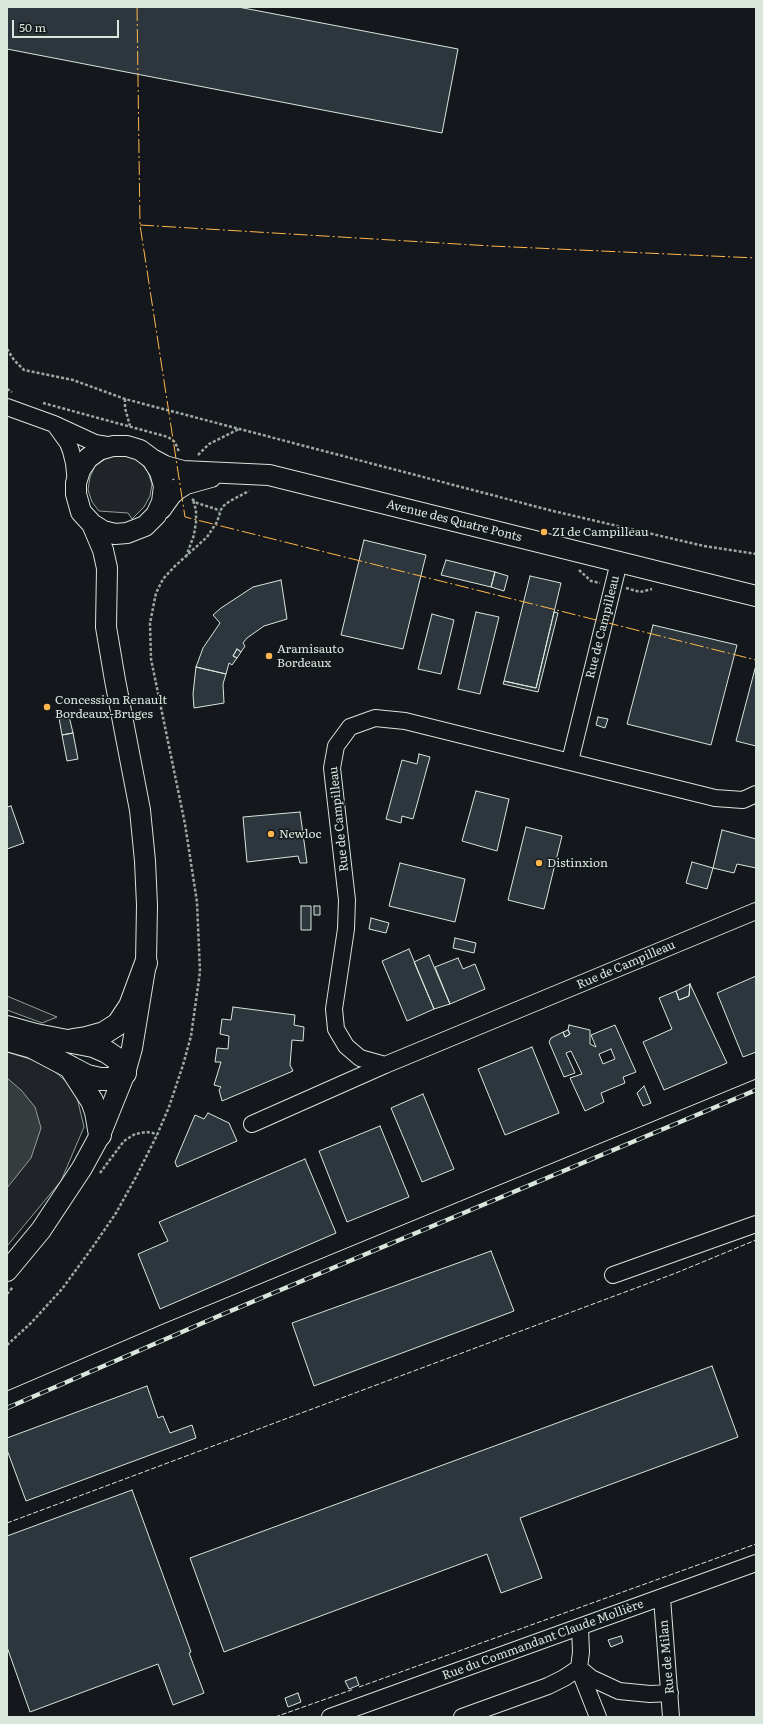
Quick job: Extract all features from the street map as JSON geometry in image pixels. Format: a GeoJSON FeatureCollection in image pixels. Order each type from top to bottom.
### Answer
{"type":"FeatureCollection","features":[{"type":"Feature","properties":{"kind":"highway"},"geometry":{"type":"LineString","coordinates":[[64,1041],[86,1038],[104,1033],[118,1024],[130,1006],[146,963]]}},
{"type":"Feature","properties":{"kind":"highway"},"geometry":{"type":"LineString","coordinates":[[7,1026],[36,1035],[93,1046],[107,1052],[118,1060],[125,1073],[110,1079],[100,1079],[87,1076],[32,1047],[7,1040]]}},
{"type":"Feature","properties":{"kind":"highway"},"geometry":{"type":"LineString","coordinates":[[70,1067],[92,1101],[96,1112],[100,1135]]}},
{"type":"Feature","properties":{"kind":"main road"},"geometry":{"type":"LineString","coordinates":[[139,530],[115,534],[103,531],[92,524],[84,515],[79,506],[76,494],[76,483],[80,470],[88,458],[99,450],[113,446],[127,446],[140,450],[152,459],[160,472],[164,486],[162,502],[156,515]]}},
{"type":"Feature","properties":{"kind":"main road","name":"Avenue des Quatre Ponts"},"geometry":{"type":"LineString","coordinates":[[152,459],[165,466],[183,471],[269,475],[756,596]]}},
{"type":"Feature","properties":{"kind":"main road"},"geometry":{"type":"LineString","coordinates":[[107,568],[121,544],[145,526],[156,515],[171,495],[178,489],[186,484],[224,473]]}},
{"type":"Feature","properties":{"kind":"main road"},"geometry":{"type":"LineString","coordinates":[[7,1271],[41,1230],[82,1168],[100,1135],[125,1073],[132,1048],[146,963],[147,905],[142,824],[106,627],[107,568],[103,550],[92,524]]}},
{"type":"Feature","properties":{"kind":"street"},"geometry":{"type":"LineString","coordinates":[[7,407],[54,424],[95,443],[113,446]]}},
{"type":"Feature","properties":{"kind":"street"},"geometry":{"type":"LineString","coordinates":[[54,424],[68,443],[71,451],[76,483]]}},
{"type":"Feature","properties":{"kind":"street","name":"Rue de Campilleau"},"geometry":{"type":"LineString","coordinates":[[570,761],[619,562]]}},
{"type":"Feature","properties":{"kind":"street","name":"Rue de Campilleau"},"geometry":{"type":"LineString","coordinates":[[385,1065],[360,1058],[346,1046],[336,1029],[334,1009],[346,929],[347,900],[332,768],[336,746],[350,727],[375,718],[405,721],[715,798],[744,800],[756,794]]}},
{"type":"Feature","properties":{"kind":"street","name":"Rue de Campilleau"},"geometry":{"type":"LineString","coordinates":[[252,1124],[385,1065],[756,911]]}},
{"type":"Feature","properties":{"kind":"street"},"geometry":{"type":"LineString","coordinates":[[613,1275],[756,1224]]}},
{"type":"Feature","properties":{"kind":"street","name":"Rue du Commandant Claude Mollière"},"geometry":{"type":"LineString","coordinates":[[330,1717],[756,1563]]}},
{"type":"Feature","properties":{"kind":"street","name":"Rue de Milan"},"geometry":{"type":"LineString","coordinates":[[662,1598],[671,1717]]}},
{"type":"Feature","properties":{"kind":"street"},"geometry":{"type":"LineString","coordinates":[[580,1627],[581,1652],[579,1668],[598,1717]]}},
{"type":"Feature","properties":{"kind":"street"},"geometry":{"type":"LineString","coordinates":[[579,1668],[591,1678],[619,1691],[650,1694],[670,1693]]}},
{"type":"Feature","properties":{"kind":"street"},"geometry":{"type":"LineString","coordinates":[[462,1717],[548,1686],[579,1668]]}},
{"type":"Feature","properties":{"kind":"path"},"geometry":{"type":"LineString","coordinates":[[7,350],[24,370],[73,380],[125,399],[553,511],[704,546],[756,554]]}},
{"type":"Feature","properties":{"kind":"path"},"geometry":{"type":"LineString","coordinates":[[125,399],[125,408],[130,426]]}},
{"type":"Feature","properties":{"kind":"path"},"geometry":{"type":"LineString","coordinates":[[7,1345],[31,1323],[62,1288],[116,1213],[146,1158],[169,1107],[191,1036],[200,972],[197,902],[185,824],[151,658],[150,624],[156,592],[163,579],[207,537],[217,522],[220,513]]}},
{"type":"Feature","properties":{"kind":"shaded area"},"geometry":{"type":"Polygon","coordinates":[[[117,455],[130,456],[140,462],[148,472],[152,484],[150,496],[144,507],[132,519],[128,513],[99,511],[92,502],[88,490],[90,477],[95,466],[105,459],[117,455]]]}},
{"type":"Feature","properties":{"kind":"shaded area"},"geometry":{"type":"Polygon","coordinates":[[[7,996],[57,1017],[42,1023],[7,1010],[7,996]]]}},
{"type":"Feature","properties":{"kind":"shaded area"},"geometry":{"type":"Polygon","coordinates":[[[7,1052],[46,1064],[75,1089],[84,1127],[61,1181],[7,1246],[7,1052]]]}},
{"type":"Feature","properties":{"kind":"shaded area"},"geometry":{"type":"Polygon","coordinates":[[[7,1078],[21,1090],[35,1107],[41,1128],[31,1158],[7,1188],[7,1078]]]}},
{"type":"Feature","properties":{"kind":"building"},"geometry":{"type":"Polygon","coordinates":[[[7,7],[238,7],[458,49],[442,133],[7,49],[7,7]]]}},
{"type":"Feature","properties":{"kind":"building"},"geometry":{"type":"Polygon","coordinates":[[[364,540],[426,555],[403,649],[341,635],[364,540]]]}},
{"type":"Feature","properties":{"kind":"building"},"geometry":{"type":"Polygon","coordinates":[[[446,560],[495,572],[491,587],[441,575],[446,560]]]}},
{"type":"Feature","properties":{"kind":"building"},"geometry":{"type":"Polygon","coordinates":[[[495,572],[508,576],[504,591],[491,587],[495,572]]]}},
{"type":"Feature","properties":{"kind":"building"},"geometry":{"type":"Polygon","coordinates":[[[530,576],[561,583],[536,688],[504,681],[530,576]]]}},
{"type":"Feature","properties":{"kind":"building"},"geometry":{"type":"Polygon","coordinates":[[[281,580],[287,619],[264,626],[247,638],[243,643],[245,646],[241,652],[237,649],[233,656],[237,658],[232,665],[229,663],[226,674],[196,667],[203,648],[220,623],[213,615],[253,587],[281,580]]]}},
{"type":"Feature","properties":{"kind":"building"},"geometry":{"type":"Polygon","coordinates":[[[476,612],[499,617],[480,694],[458,689],[476,612]]]}},
{"type":"Feature","properties":{"kind":"building"},"geometry":{"type":"Polygon","coordinates":[[[554,612],[558,613],[538,692],[503,684],[504,681],[536,688],[554,612]]]}},
{"type":"Feature","properties":{"kind":"building"},"geometry":{"type":"Polygon","coordinates":[[[432,614],[454,620],[441,674],[418,669],[432,614]]]}},
{"type":"Feature","properties":{"kind":"building"},"geometry":{"type":"Polygon","coordinates":[[[653,625],[737,645],[711,745],[627,724],[653,625]]]}},
{"type":"Feature","properties":{"kind":"building"},"geometry":{"type":"Polygon","coordinates":[[[237,649],[241,652],[237,658],[233,656],[237,649]]]}},
{"type":"Feature","properties":{"kind":"building"},"geometry":{"type":"Polygon","coordinates":[[[756,665],[756,746],[736,741],[756,665]]]}},
{"type":"Feature","properties":{"kind":"building"},"geometry":{"type":"Polygon","coordinates":[[[196,667],[226,674],[223,684],[224,703],[194,708],[193,694],[196,667]]]}},
{"type":"Feature","properties":{"kind":"building"},"geometry":{"type":"Polygon","coordinates":[[[69,716],[73,733],[62,735],[59,718],[69,716]]]}},
{"type":"Feature","properties":{"kind":"building"},"geometry":{"type":"Polygon","coordinates":[[[598,717],[608,719],[605,728],[596,725],[598,717]]]}},
{"type":"Feature","properties":{"kind":"building"},"geometry":{"type":"Polygon","coordinates":[[[73,733],[78,759],[67,761],[62,735],[73,733]]]}},
{"type":"Feature","properties":{"kind":"building"},"geometry":{"type":"Polygon","coordinates":[[[419,754],[430,757],[413,819],[402,816],[401,823],[386,819],[402,760],[417,764],[419,754]]]}},
{"type":"Feature","properties":{"kind":"building"},"geometry":{"type":"Polygon","coordinates":[[[476,791],[509,799],[497,851],[462,841],[476,791]]]}},
{"type":"Feature","properties":{"kind":"building"},"geometry":{"type":"Polygon","coordinates":[[[11,806],[24,843],[7,849],[7,807],[11,806]]]}},
{"type":"Feature","properties":{"kind":"building"},"geometry":{"type":"Polygon","coordinates":[[[300,812],[307,863],[300,863],[298,856],[247,862],[243,817],[300,812]]]}},
{"type":"Feature","properties":{"kind":"building"},"geometry":{"type":"Polygon","coordinates":[[[526,827],[562,836],[544,909],[508,900],[526,827]]]}},
{"type":"Feature","properties":{"kind":"building"},"geometry":{"type":"Polygon","coordinates":[[[722,830],[756,839],[756,868],[737,864],[734,873],[713,868],[722,830]]]}},
{"type":"Feature","properties":{"kind":"building"},"geometry":{"type":"Polygon","coordinates":[[[692,862],[713,868],[707,889],[686,883],[692,862]]]}},
{"type":"Feature","properties":{"kind":"building"},"geometry":{"type":"Polygon","coordinates":[[[400,863],[465,879],[455,922],[389,906],[400,863]]]}},
{"type":"Feature","properties":{"kind":"building"},"geometry":{"type":"Polygon","coordinates":[[[301,906],[311,906],[311,930],[301,930],[301,906]]]}},
{"type":"Feature","properties":{"kind":"building"},"geometry":{"type":"Polygon","coordinates":[[[314,906],[320,906],[320,915],[314,915],[314,906]]]}},
{"type":"Feature","properties":{"kind":"building"},"geometry":{"type":"Polygon","coordinates":[[[371,918],[389,923],[386,933],[369,929],[371,918]]]}},
{"type":"Feature","properties":{"kind":"building"},"geometry":{"type":"Polygon","coordinates":[[[455,938],[476,943],[474,953],[453,948],[455,938]]]}},
{"type":"Feature","properties":{"kind":"building"},"geometry":{"type":"Polygon","coordinates":[[[409,949],[434,1009],[407,1021],[382,961],[409,949]]]}},
{"type":"Feature","properties":{"kind":"building"},"geometry":{"type":"Polygon","coordinates":[[[429,955],[450,1004],[434,1009],[414,962],[429,955]]]}},
{"type":"Feature","properties":{"kind":"building"},"geometry":{"type":"Polygon","coordinates":[[[458,958],[463,969],[475,964],[485,989],[450,1004],[435,967],[458,958]]]}},
{"type":"Feature","properties":{"kind":"building"},"geometry":{"type":"Polygon","coordinates":[[[756,976],[756,1052],[743,1057],[717,993],[756,976]]]}},
{"type":"Feature","properties":{"kind":"building"},"geometry":{"type":"Polygon","coordinates":[[[690,984],[727,1063],[664,1090],[643,1042],[672,1029],[659,998],[676,991],[679,1000],[689,996],[690,984]]]}},
{"type":"Feature","properties":{"kind":"building"},"geometry":{"type":"Polygon","coordinates":[[[690,984],[689,996],[679,1000],[676,991],[690,984]]]}},
{"type":"Feature","properties":{"kind":"building"},"geometry":{"type":"Polygon","coordinates":[[[233,1007],[295,1015],[294,1025],[304,1027],[303,1041],[292,1040],[290,1065],[293,1071],[222,1101],[219,1090],[221,1087],[214,1085],[221,1062],[215,1062],[217,1048],[228,1049],[229,1036],[220,1034],[222,1019],[231,1020],[233,1007]]]}},
{"type":"Feature","properties":{"kind":"building"},"geometry":{"type":"Polygon","coordinates":[[[569,1025],[590,1030],[590,1044],[596,1047],[591,1035],[615,1025],[636,1072],[623,1077],[625,1083],[601,1093],[604,1102],[585,1111],[570,1078],[582,1074],[571,1051],[566,1053],[575,1073],[564,1077],[549,1042],[551,1038],[563,1032],[565,1037],[570,1034],[568,1030],[569,1025]],[[611,1049],[599,1054],[603,1064],[615,1059],[611,1049]]]}},
{"type":"Feature","properties":{"kind":"building"},"geometry":{"type":"Polygon","coordinates":[[[568,1030],[570,1034],[565,1037],[563,1032],[568,1030]]]}},
{"type":"Feature","properties":{"kind":"building"},"geometry":{"type":"Polygon","coordinates":[[[532,1047],[559,1113],[505,1135],[478,1069],[532,1047]]]}},
{"type":"Feature","properties":{"kind":"building"},"geometry":{"type":"Polygon","coordinates":[[[644,1086],[651,1103],[643,1106],[637,1093],[644,1086]]]}},
{"type":"Feature","properties":{"kind":"building"},"geometry":{"type":"Polygon","coordinates":[[[423,1094],[454,1169],[422,1182],[391,1108],[423,1094]]]}},
{"type":"Feature","properties":{"kind":"building"},"geometry":{"type":"Polygon","coordinates":[[[208,1113],[229,1123],[237,1141],[177,1167],[175,1162],[195,1115],[204,1119],[208,1113]]]}},
{"type":"Feature","properties":{"kind":"building"},"geometry":{"type":"Polygon","coordinates":[[[380,1126],[409,1197],[347,1222],[319,1151],[380,1126]]]}},
{"type":"Feature","properties":{"kind":"building"},"geometry":{"type":"Polygon","coordinates":[[[305,1159],[336,1233],[160,1309],[138,1254],[168,1241],[159,1222],[305,1159]]]}},
{"type":"Feature","properties":{"kind":"building"},"geometry":{"type":"Polygon","coordinates":[[[491,1251],[514,1311],[314,1386],[292,1323],[491,1251]]]}},
{"type":"Feature","properties":{"kind":"building"},"geometry":{"type":"Polygon","coordinates":[[[712,1366],[738,1437],[520,1518],[542,1578],[501,1593],[487,1554],[224,1652],[190,1558],[712,1366]]]}},
{"type":"Feature","properties":{"kind":"building"},"geometry":{"type":"Polygon","coordinates":[[[147,1386],[158,1418],[163,1416],[170,1433],[192,1425],[196,1438],[26,1501],[7,1450],[7,1438],[147,1386]]]}},
{"type":"Feature","properties":{"kind":"building"},"geometry":{"type":"Polygon","coordinates":[[[132,1490],[191,1652],[189,1653],[204,1693],[173,1705],[158,1664],[30,1712],[7,1647],[7,1536],[132,1490]]]}},
{"type":"Feature","properties":{"kind":"building"},"geometry":{"type":"Polygon","coordinates":[[[621,1636],[623,1642],[611,1647],[608,1640],[621,1636]]]}},
{"type":"Feature","properties":{"kind":"building"},"geometry":{"type":"Polygon","coordinates":[[[356,1677],[359,1685],[349,1689],[345,1681],[356,1677]]]}},
{"type":"Feature","properties":{"kind":"building"},"geometry":{"type":"Polygon","coordinates":[[[298,1693],[301,1702],[288,1707],[285,1698],[298,1693]]]}},
{"type":"Feature","properties":{"kind":"tram line"},"geometry":{"type":"LineString","coordinates":[[7,1391],[163,1324],[756,1079]]}},
{"type":"Feature","properties":{"kind":"railway"},"geometry":{"type":"LineString","coordinates":[[7,1408],[221,1315],[756,1090]]}},
{"type":"Feature","properties":{"kind":"fence"},"geometry":{"type":"LineString","coordinates":[[7,1523],[676,1273],[756,1240]]}},
{"type":"Feature","properties":{"kind":"fence"},"geometry":{"type":"LineString","coordinates":[[359,1687],[756,1544]]}},
{"type":"Feature","properties":{"kind":"fence"},"geometry":{"type":"LineString","coordinates":[[275,1717],[354,1689]]}},
{"type":"Feature","properties":{"kind":"power"},"geometry":{"type":"LineString","coordinates":[[137,7],[140,225],[185,517],[756,660]]}},
{"type":"Feature","properties":{"kind":"power"},"geometry":{"type":"LineString","coordinates":[[140,225],[491,246],[756,258]]}},
{"type":"Feature","properties":{"kind":"place","name":"ZI de Campilleau"},"geometry":{"type":"Point","coordinates":[544,532]}},
{"type":"Feature","properties":{"kind":"place","name":"Aramisauto Bordeaux"},"geometry":{"type":"Point","coordinates":[269,656]}},
{"type":"Feature","properties":{"kind":"place","name":"Concession Renault Bordeaux-Bruges"},"geometry":{"type":"Point","coordinates":[47,707]}},
{"type":"Feature","properties":{"kind":"place","name":"Newloc"},"geometry":{"type":"Point","coordinates":[271,834]}},
{"type":"Feature","properties":{"kind":"place","name":"Distinxion"},"geometry":{"type":"Point","coordinates":[539,863]}}]}
